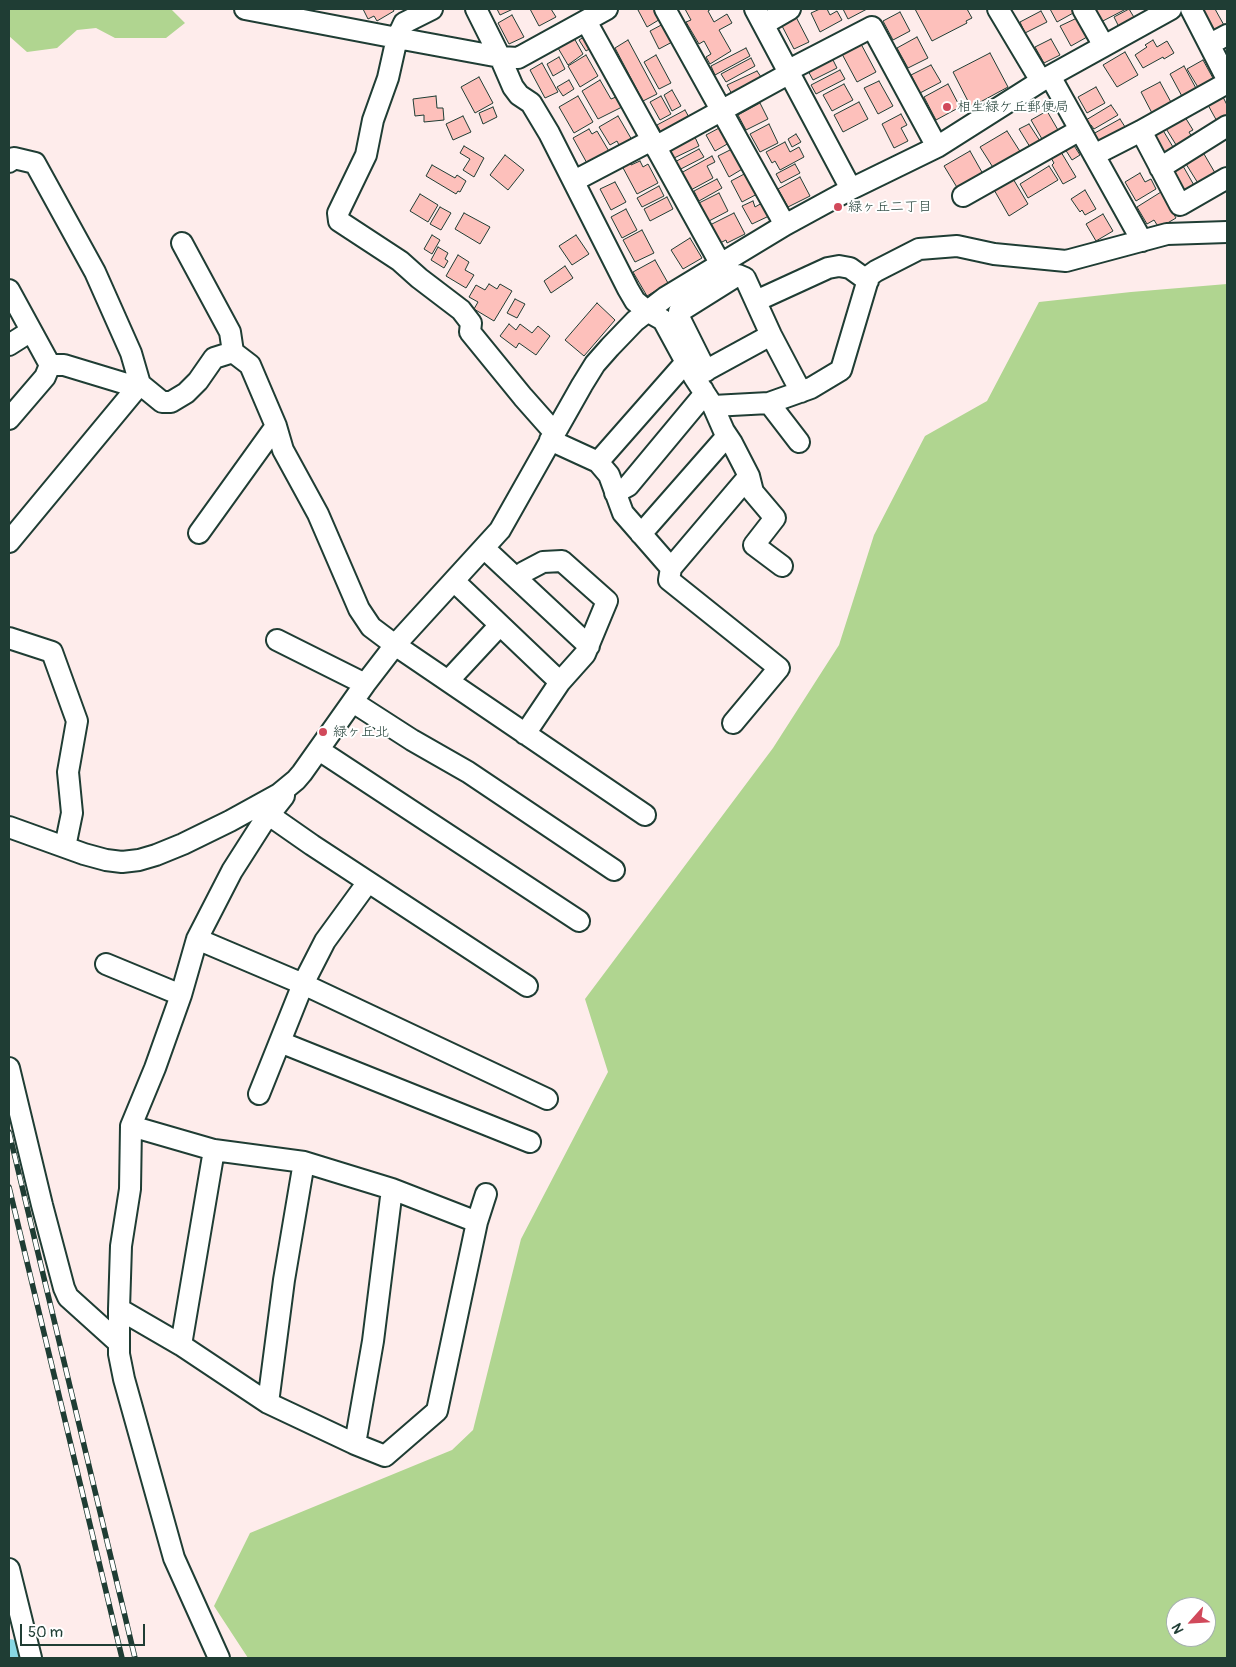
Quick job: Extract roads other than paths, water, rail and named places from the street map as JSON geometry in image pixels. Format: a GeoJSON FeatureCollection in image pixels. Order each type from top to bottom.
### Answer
{"type":"FeatureCollection","features":[{"type":"Feature","properties":{"kind":"street"},"geometry":{"type":"LineString","coordinates":[[432,9],[404,24],[397,38],[388,78],[373,120],[366,155],[338,213],[339,221],[400,261],[461,310],[471,323],[470,332],[523,396],[552,436],[598,462],[609,475],[622,513],[671,568]]}},
{"type":"Feature","properties":{"kind":"street"},"geometry":{"type":"LineString","coordinates":[[476,9],[513,87],[519,96],[530,103],[550,133],[628,290],[635,301],[647,311],[663,320],[700,381],[749,476],[753,492],[775,518],[754,545],[782,566]]}},
{"type":"Feature","properties":{"kind":"street"},"geometry":{"type":"LineString","coordinates":[[256,10],[500,57],[518,58],[607,9]]}},
{"type":"Feature","properties":{"kind":"street"},"geometry":{"type":"LineString","coordinates":[[665,9],[785,225]]}},
{"type":"Feature","properties":{"kind":"street"},"geometry":{"type":"LineString","coordinates":[[790,9],[759,16],[851,189]]}},
{"type":"Feature","properties":{"kind":"street"},"geometry":{"type":"LineString","coordinates":[[998,9],[1080,130],[1142,241]]}},
{"type":"Feature","properties":{"kind":"street"},"geometry":{"type":"LineString","coordinates":[[1083,9],[1104,46]]}},
{"type":"Feature","properties":{"kind":"street"},"geometry":{"type":"LineString","coordinates":[[219,1658],[174,1558],[124,1379],[119,1354],[121,1246],[130,1190],[132,1126],[182,995],[196,939],[263,811],[296,780],[395,645],[485,549],[500,530],[552,436],[596,364],[624,332],[647,311],[720,263],[785,225],[851,189],[937,147],[1045,79],[1104,46],[1145,15],[1171,9]]}},
{"type":"Feature","properties":{"kind":"street"},"geometry":{"type":"LineString","coordinates":[[1191,9],[1218,40],[1227,78]]}},
{"type":"Feature","properties":{"kind":"street"},"geometry":{"type":"LineString","coordinates":[[586,21],[720,263]]}},
{"type":"Feature","properties":{"kind":"street"},"geometry":{"type":"LineString","coordinates":[[574,181],[722,111],[872,27],[937,147]]}},
{"type":"Feature","properties":{"kind":"street"},"geometry":{"type":"LineString","coordinates":[[1094,155],[1227,83]]}},
{"type":"Feature","properties":{"kind":"street"},"geometry":{"type":"LineString","coordinates":[[1160,168],[1227,126]]}},
{"type":"Feature","properties":{"kind":"street"},"geometry":{"type":"LineString","coordinates":[[963,196],[1080,130]]}},
{"type":"Feature","properties":{"kind":"street"},"geometry":{"type":"LineString","coordinates":[[1141,131],[1180,205],[1227,178]]}},
{"type":"Feature","properties":{"kind":"street"},"geometry":{"type":"LineString","coordinates":[[9,162],[14,158],[35,163],[95,272],[131,354],[140,384],[162,402],[171,402],[186,393],[214,358],[233,352]]}},
{"type":"Feature","properties":{"kind":"street"},"geometry":{"type":"LineString","coordinates":[[769,403],[811,388],[841,370],[869,276],[876,270],[920,249],[957,246],[994,254],[1066,261],[1167,234],[1227,232]]}},
{"type":"Feature","properties":{"kind":"street"},"geometry":{"type":"LineString","coordinates":[[182,243],[230,332],[233,352],[250,365],[276,426],[283,450],[318,514],[359,609],[371,626],[395,645],[645,815]]}},
{"type":"Feature","properties":{"kind":"street"},"geometry":{"type":"LineString","coordinates":[[756,301],[828,268],[838,266],[850,268],[868,281]]}},
{"type":"Feature","properties":{"kind":"street"},"geometry":{"type":"LineString","coordinates":[[616,493],[628,486],[702,397],[700,381],[679,312],[738,275],[745,278],[801,392]]}},
{"type":"Feature","properties":{"kind":"street"},"geometry":{"type":"LineString","coordinates":[[9,290],[50,365]]}},
{"type":"Feature","properties":{"kind":"street"},"geometry":{"type":"LineString","coordinates":[[9,345],[32,331]]}},
{"type":"Feature","properties":{"kind":"street"},"geometry":{"type":"LineString","coordinates":[[598,462],[700,381],[771,334]]}},
{"type":"Feature","properties":{"kind":"street"},"geometry":{"type":"LineString","coordinates":[[50,365],[64,364],[130,385],[140,384]]}},
{"type":"Feature","properties":{"kind":"street"},"geometry":{"type":"LineString","coordinates":[[9,419],[45,377],[50,365]]}},
{"type":"Feature","properties":{"kind":"street"},"geometry":{"type":"LineString","coordinates":[[700,381],[769,403],[799,442]]}},
{"type":"Feature","properties":{"kind":"street"},"geometry":{"type":"LineString","coordinates":[[9,542],[140,384]]}},
{"type":"Feature","properties":{"kind":"street"},"geometry":{"type":"LineString","coordinates":[[199,533],[276,426]]}},
{"type":"Feature","properties":{"kind":"street"},"geometry":{"type":"LineString","coordinates":[[641,534],[727,436]]}},
{"type":"Feature","properties":{"kind":"street"},"geometry":{"type":"LineString","coordinates":[[733,723],[779,668],[670,580],[671,568],[749,476]]}},
{"type":"Feature","properties":{"kind":"street"},"geometry":{"type":"LineString","coordinates":[[485,549],[589,646]]}},
{"type":"Feature","properties":{"kind":"street"},"geometry":{"type":"LineString","coordinates":[[518,578],[524,572],[543,562],[562,561],[607,600],[585,654],[560,682],[525,734]]}},
{"type":"Feature","properties":{"kind":"street"},"geometry":{"type":"LineString","coordinates":[[454,581],[560,682]]}},
{"type":"Feature","properties":{"kind":"street"},"geometry":{"type":"LineString","coordinates":[[448,681],[500,625]]}},
{"type":"Feature","properties":{"kind":"street"},"geometry":{"type":"LineString","coordinates":[[9,638],[52,652],[77,721],[68,772],[72,814],[65,847]]}},
{"type":"Feature","properties":{"kind":"street"},"geometry":{"type":"LineString","coordinates":[[277,640],[365,684]]}},
{"type":"Feature","properties":{"kind":"street"},"geometry":{"type":"LineString","coordinates":[[353,702],[412,740],[468,772],[614,870]]}},
{"type":"Feature","properties":{"kind":"street"},"geometry":{"type":"LineString","coordinates":[[319,750],[579,921]]}},
{"type":"Feature","properties":{"kind":"street"},"geometry":{"type":"LineString","coordinates":[[9,827],[106,860],[122,862],[156,855],[263,811]]}},
{"type":"Feature","properties":{"kind":"street"},"geometry":{"type":"LineString","coordinates":[[263,811],[527,986]]}},
{"type":"Feature","properties":{"kind":"street"},"geometry":{"type":"LineString","coordinates":[[259,1094],[304,984],[325,941],[368,882]]}},
{"type":"Feature","properties":{"kind":"street"},"geometry":{"type":"LineString","coordinates":[[196,939],[304,984],[547,1099]]}},
{"type":"Feature","properties":{"kind":"street"},"geometry":{"type":"LineString","coordinates":[[106,964],[182,995]]}},
{"type":"Feature","properties":{"kind":"street"},"geometry":{"type":"LineString","coordinates":[[280,1042],[530,1142]]}},
{"type":"Feature","properties":{"kind":"street"},"geometry":{"type":"LineString","coordinates":[[9,1068],[64,1288],[68,1297],[119,1343]]}},
{"type":"Feature","properties":{"kind":"street"},"geometry":{"type":"LineString","coordinates":[[132,1126],[214,1150],[304,1162],[392,1189],[477,1222]]}},
{"type":"Feature","properties":{"kind":"street"},"geometry":{"type":"LineString","coordinates":[[181,1346],[214,1150]]}},
{"type":"Feature","properties":{"kind":"street"},"geometry":{"type":"LineString","coordinates":[[268,1403],[284,1280],[304,1162]]}},
{"type":"Feature","properties":{"kind":"street"},"geometry":{"type":"LineString","coordinates":[[356,1444],[373,1341],[392,1189]]}},
{"type":"Feature","properties":{"kind":"street"},"geometry":{"type":"LineString","coordinates":[[119,1309],[181,1346],[268,1403],[385,1456],[437,1411],[477,1222],[486,1194]]}},
{"type":"Feature","properties":{"kind":"street"},"geometry":{"type":"LineString","coordinates":[[9,1569],[31,1658]]}},
{"type":"Feature","properties":{"kind":"waterway"},"geometry":{"type":"LineString","coordinates":[[9,1654],[10,1658]]}},
{"type":"Feature","properties":{"kind":"railway"},"geometry":{"type":"LineString","coordinates":[[9,1132],[135,1658]]}},
{"type":"Feature","properties":{"kind":"railway"},"geometry":{"type":"LineString","coordinates":[[9,1187],[122,1658]]}},
{"type":"Feature","properties":{"kind":"place","name":"相生緑ケ丘郵便局"},"geometry":{"type":"Point","coordinates":[947,107]}},
{"type":"Feature","properties":{"kind":"place","name":"緑ヶ丘二丁目"},"geometry":{"type":"Point","coordinates":[838,207]}},
{"type":"Feature","properties":{"kind":"place","name":"緑ヶ丘北"},"geometry":{"type":"Point","coordinates":[323,732]}}]}
